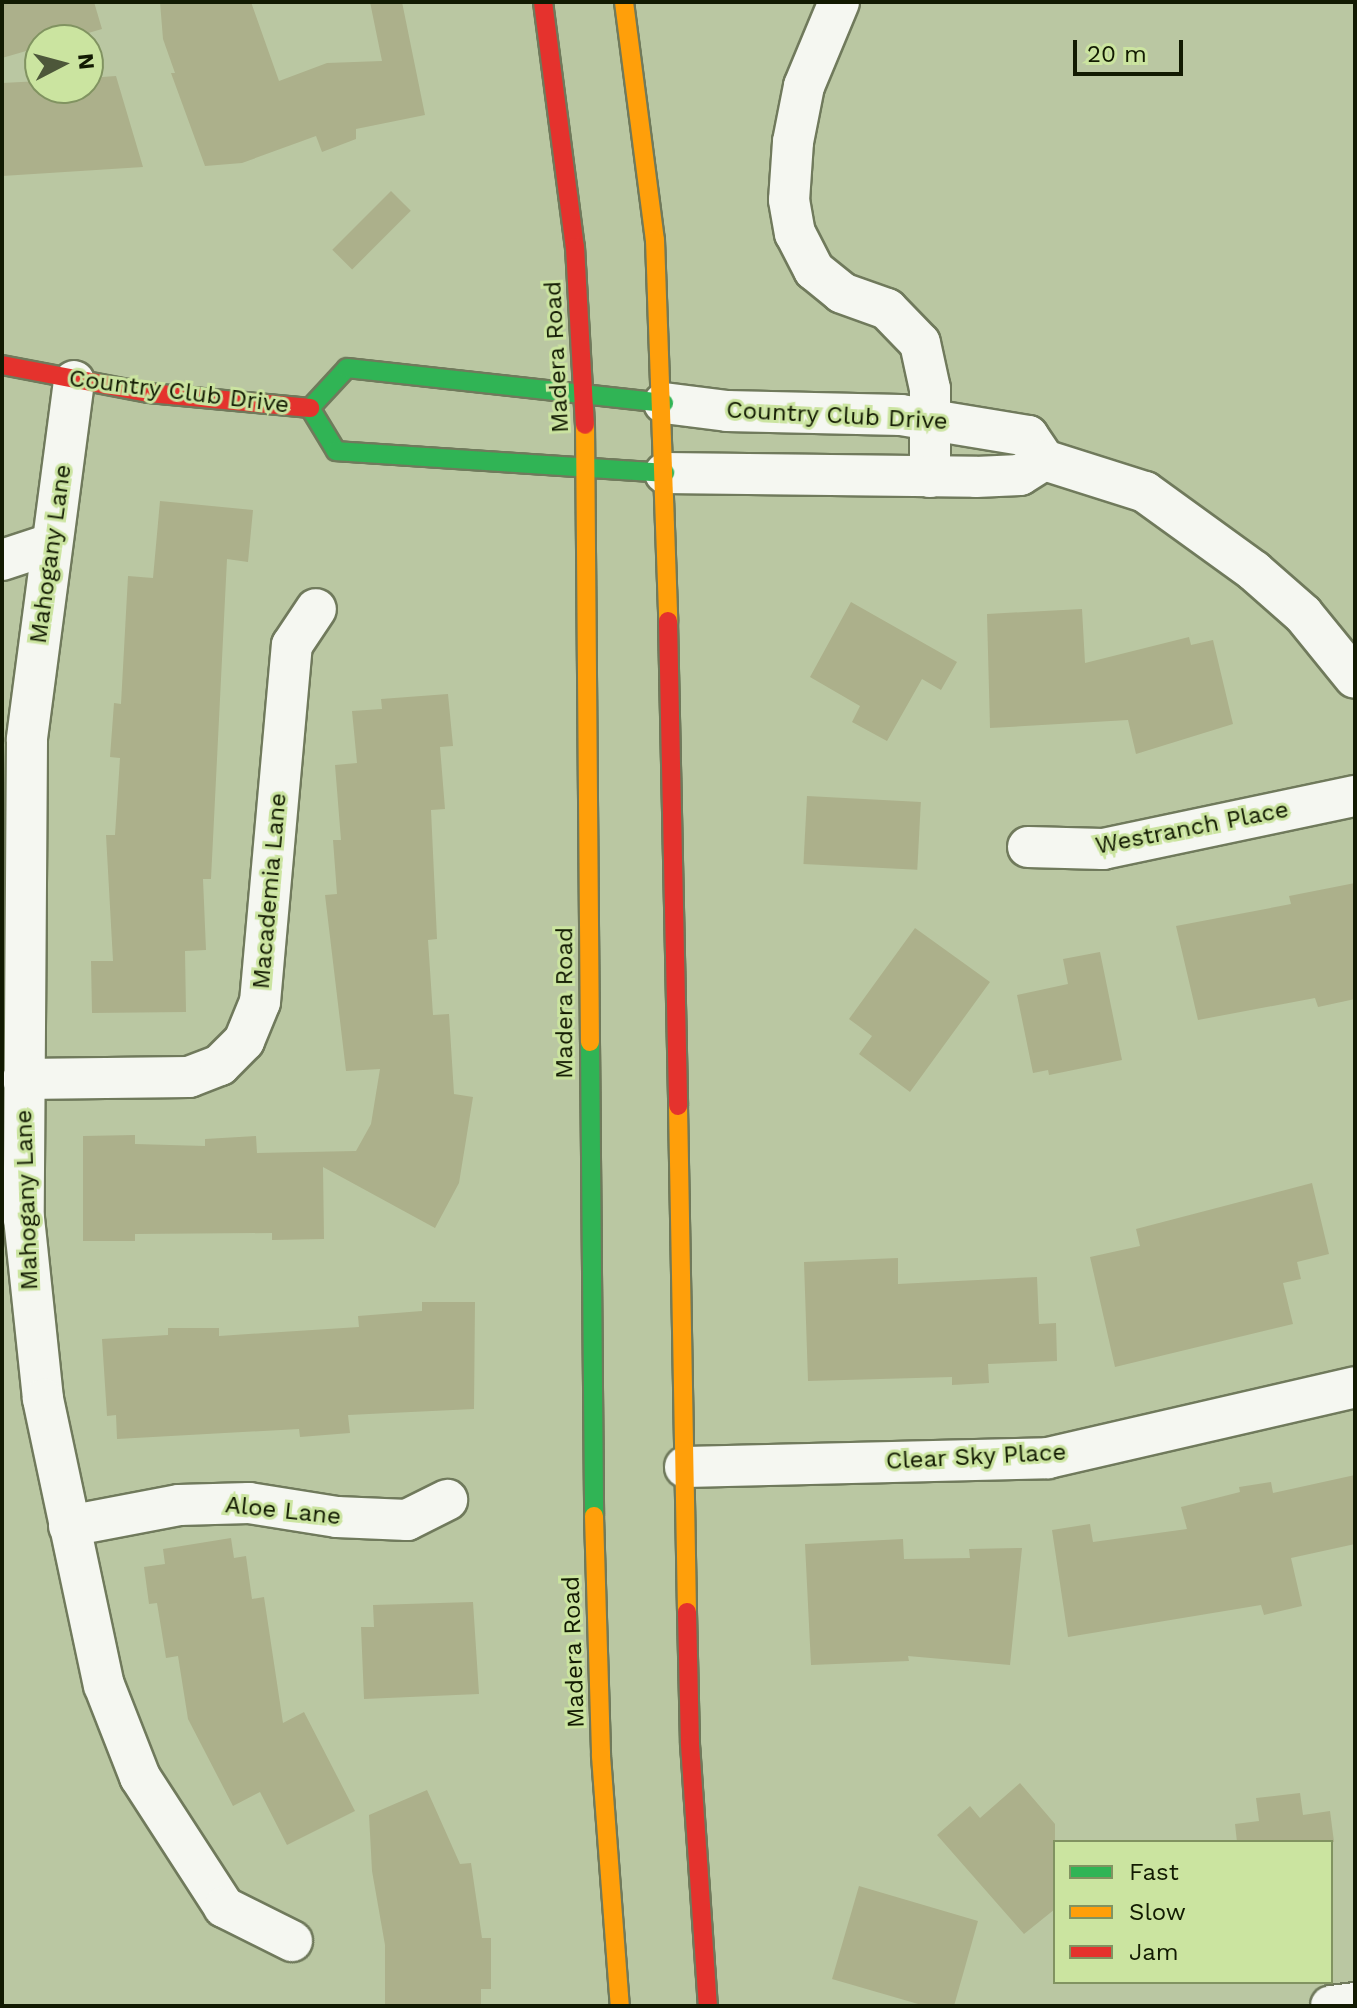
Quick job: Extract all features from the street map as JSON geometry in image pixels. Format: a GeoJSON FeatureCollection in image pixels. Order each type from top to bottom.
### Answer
{"type":"FeatureCollection","features":[{"type":"Feature","properties":{"kind":"main road","name":"Madera Road"},"geometry":{"type":"LineString","coordinates":[[543,2],[575,247],[585,394],[593,1488],[601,1756],[620,2006]]}},
{"type":"Feature","properties":{"kind":"main road"},"geometry":{"type":"LineString","coordinates":[[624,2],[655,240],[664,403],[690,1744],[708,2006]]}},
{"type":"Feature","properties":{"kind":"main road","name":"Country Club Drive"},"geometry":{"type":"LineString","coordinates":[[2,365],[74,381],[310,408]]}},
{"type":"Feature","properties":{"kind":"main road"},"geometry":{"type":"LineString","coordinates":[[664,403],[347,368],[310,408],[336,451],[665,473]]}},
{"type":"Feature","properties":{"kind":"street"},"geometry":{"type":"LineString","coordinates":[[839,2],[804,86],[793,142],[789,200],[795,233],[814,270],[842,293],[887,309],[910,328],[926,360],[931,419],[930,477]]}},
{"type":"Feature","properties":{"kind":"street","name":"Mahogany Lane"},"geometry":{"type":"LineString","coordinates":[[74,381],[27,740],[23,1079],[30,1308],[69,1526],[104,1685],[140,1777],[224,1907],[292,1941]]}},
{"type":"Feature","properties":{"kind":"street","name":"Country Club Drive"},"geometry":{"type":"LineString","coordinates":[[664,403],[931,419],[1028,436],[1044,460],[1145,492],[1254,571],[1303,614],[1355,678]]}},
{"type":"Feature","properties":{"kind":"street"},"geometry":{"type":"LineString","coordinates":[[665,473],[930,477],[1020,475],[1044,460]]}},
{"type":"Feature","properties":{"kind":"street"},"geometry":{"type":"LineString","coordinates":[[2,560],[51,544]]}},
{"type":"Feature","properties":{"kind":"street","name":"Macademia Lane"},"geometry":{"type":"LineString","coordinates":[[23,1079],[189,1077],[220,1065],[244,1041],[260,1002],[292,645],[316,609]]}},
{"type":"Feature","properties":{"kind":"street","name":"Westranch Place"},"geometry":{"type":"LineString","coordinates":[[1028,847],[1103,849],[1355,796]]}},
{"type":"Feature","properties":{"kind":"street","name":"Clear Sky Place"},"geometry":{"type":"LineString","coordinates":[[685,1467],[1048,1458],[1355,1387]]}},
{"type":"Feature","properties":{"kind":"street","name":"Aloe Lane"},"geometry":{"type":"LineString","coordinates":[[69,1526],[179,1505],[249,1503],[337,1517],[407,1520],[447,1500]]}},
{"type":"Feature","properties":{"kind":"street"},"geometry":{"type":"LineString","coordinates":[[1331,2006],[1355,2003]]}},
{"type":"Feature","properties":{"kind":"building"},"geometry":{"type":"Polygon","coordinates":[[[2,2],[94,2],[101,24],[24,24],[24,52],[2,58],[2,2]]]}},
{"type":"Feature","properties":{"kind":"building"},"geometry":{"type":"Polygon","coordinates":[[[160,2],[251,2],[279,81],[327,63],[382,61],[370,2],[402,2],[425,115],[356,129],[356,139],[322,152],[316,136],[242,163],[205,166],[171,73],[175,73],[163,39],[160,2]]]}},
{"type":"Feature","properties":{"kind":"building"},"geometry":{"type":"Polygon","coordinates":[[[116,76],[143,167],[2,176],[2,83],[24,82],[24,104],[104,104],[104,77],[116,76]]]}},
{"type":"Feature","properties":{"kind":"building"},"geometry":{"type":"Polygon","coordinates":[[[391,191],[411,211],[352,269],[332,250],[391,191]]]}},
{"type":"Feature","properties":{"kind":"building"},"geometry":{"type":"Polygon","coordinates":[[[160,501],[253,510],[248,562],[227,559],[211,879],[203,879],[206,950],[185,951],[186,1012],[92,1013],[91,961],[113,961],[106,835],[115,835],[120,758],[110,757],[114,703],[121,704],[128,576],[153,578],[160,501]]]}},
{"type":"Feature","properties":{"kind":"building"},"geometry":{"type":"Polygon","coordinates":[[[851,602],[957,662],[941,690],[922,679],[887,741],[852,722],[860,706],[810,677],[851,602]]]}},
{"type":"Feature","properties":{"kind":"building"},"geometry":{"type":"Polygon","coordinates":[[[1082,609],[1085,663],[1189,637],[1191,645],[1213,640],[1233,724],[1136,754],[1128,720],[990,728],[987,614],[1082,609]]]}},
{"type":"Feature","properties":{"kind":"building"},"geometry":{"type":"Polygon","coordinates":[[[448,694],[453,746],[440,747],[445,809],[431,810],[437,939],[428,940],[433,1015],[449,1014],[454,1094],[473,1097],[459,1183],[435,1228],[323,1167],[324,1239],[272,1240],[272,1233],[135,1234],[135,1241],[83,1241],[83,1136],[135,1135],[135,1144],[205,1146],[205,1139],[256,1136],[257,1153],[356,1151],[371,1124],[380,1069],[346,1071],[325,895],[337,894],[333,840],[341,840],[335,765],[357,763],[352,711],[382,709],[381,699],[448,694]]]}},
{"type":"Feature","properties":{"kind":"building"},"geometry":{"type":"Polygon","coordinates":[[[807,796],[921,802],[917,870],[803,864],[807,796]]]}},
{"type":"Feature","properties":{"kind":"building"},"geometry":{"type":"Polygon","coordinates":[[[1355,883],[1355,999],[1318,1007],[1315,998],[1198,1020],[1176,926],[1291,904],[1289,896],[1355,883]]]}},
{"type":"Feature","properties":{"kind":"building"},"geometry":{"type":"Polygon","coordinates":[[[915,928],[990,982],[910,1092],[859,1054],[872,1036],[849,1019],[915,928]]]}},
{"type":"Feature","properties":{"kind":"building"},"geometry":{"type":"Polygon","coordinates":[[[1100,952],[1122,1060],[1049,1075],[1048,1070],[1033,1073],[1017,995],[1068,984],[1063,959],[1100,952]]]}},
{"type":"Feature","properties":{"kind":"building"},"geometry":{"type":"Polygon","coordinates":[[[1312,1183],[1329,1254],[1297,1262],[1301,1279],[1283,1283],[1293,1324],[1115,1367],[1090,1257],[1140,1246],[1136,1229],[1312,1183]]]}},
{"type":"Feature","properties":{"kind":"building"},"geometry":{"type":"Polygon","coordinates":[[[898,1258],[898,1284],[1037,1277],[1039,1324],[1056,1323],[1057,1361],[988,1364],[989,1383],[952,1385],[952,1377],[808,1381],[804,1262],[898,1258]]]}},
{"type":"Feature","properties":{"kind":"building"},"geometry":{"type":"Polygon","coordinates":[[[422,1302],[475,1302],[474,1409],[348,1415],[350,1433],[300,1437],[299,1429],[117,1439],[116,1415],[107,1416],[102,1339],[168,1335],[168,1328],[219,1328],[219,1336],[359,1327],[358,1316],[422,1311],[422,1302]]]}},
{"type":"Feature","properties":{"kind":"building"},"geometry":{"type":"Polygon","coordinates":[[[1355,1475],[1355,1544],[1291,1558],[1302,1606],[1264,1615],[1261,1605],[1068,1637],[1052,1530],[1090,1524],[1093,1542],[1187,1529],[1181,1507],[1240,1492],[1239,1487],[1271,1482],[1273,1493],[1355,1475]]]}},
{"type":"Feature","properties":{"kind":"building"},"geometry":{"type":"Polygon","coordinates":[[[231,1538],[234,1558],[246,1556],[252,1599],[264,1597],[283,1723],[304,1712],[355,1811],[287,1845],[260,1792],[233,1806],[188,1719],[178,1656],[166,1658],[157,1603],[149,1604],[144,1567],[165,1564],[163,1549],[231,1538]]]}},
{"type":"Feature","properties":{"kind":"building"},"geometry":{"type":"Polygon","coordinates":[[[903,1539],[904,1559],[970,1558],[969,1549],[1022,1548],[1010,1665],[908,1656],[909,1661],[811,1665],[805,1544],[903,1539]]]}},
{"type":"Feature","properties":{"kind":"building"},"geometry":{"type":"Polygon","coordinates":[[[473,1602],[479,1694],[364,1699],[361,1627],[374,1627],[373,1605],[473,1602]]]}},
{"type":"Feature","properties":{"kind":"building"},"geometry":{"type":"Polygon","coordinates":[[[1020,1783],[1055,1824],[1053,1911],[1024,1934],[937,1835],[970,1806],[980,1818],[1020,1783]]]}},
{"type":"Feature","properties":{"kind":"building"},"geometry":{"type":"Polygon","coordinates":[[[427,1790],[460,1864],[471,1863],[482,1938],[491,1938],[491,1989],[481,1989],[481,2006],[385,2006],[385,1945],[372,1871],[369,1815],[427,1790]]]}},
{"type":"Feature","properties":{"kind":"building"},"geometry":{"type":"Polygon","coordinates":[[[1300,1793],[1303,1815],[1330,1811],[1334,1842],[1237,1840],[1235,1824],[1259,1821],[1256,1798],[1300,1793]]]}},
{"type":"Feature","properties":{"kind":"building"},"geometry":{"type":"Polygon","coordinates":[[[859,1886],[978,1921],[954,2006],[925,2006],[832,1979],[859,1886]]]}},
{"type":"Feature","properties":{"kind":"traffic: fast"},"geometry":{"type":"LineString","coordinates":[[310,408],[347,368],[664,403]]}},
{"type":"Feature","properties":{"kind":"traffic: fast"},"geometry":{"type":"LineString","coordinates":[[310,408],[336,451],[665,473]]}},
{"type":"Feature","properties":{"kind":"traffic: fast"},"geometry":{"type":"LineString","coordinates":[[590,1042],[594,1516]]}},
{"type":"Feature","properties":{"kind":"traffic: slow"},"geometry":{"type":"LineString","coordinates":[[624,2],[655,240],[668,621]]}},
{"type":"Feature","properties":{"kind":"traffic: slow"},"geometry":{"type":"LineString","coordinates":[[585,425],[590,1042]]}},
{"type":"Feature","properties":{"kind":"traffic: slow"},"geometry":{"type":"LineString","coordinates":[[678,1106],[687,1612]]}},
{"type":"Feature","properties":{"kind":"traffic: slow"},"geometry":{"type":"LineString","coordinates":[[594,1516],[601,1756],[620,2006]]}},
{"type":"Feature","properties":{"kind":"traffic: jam"},"geometry":{"type":"LineString","coordinates":[[543,2],[575,247],[585,425]]}},
{"type":"Feature","properties":{"kind":"traffic: jam"},"geometry":{"type":"LineString","coordinates":[[2,365],[149,393],[310,408]]}},
{"type":"Feature","properties":{"kind":"traffic: jam"},"geometry":{"type":"LineString","coordinates":[[668,621],[678,1106]]}},
{"type":"Feature","properties":{"kind":"traffic: jam"},"geometry":{"type":"LineString","coordinates":[[687,1612],[690,1744],[708,2006]]}}]}
